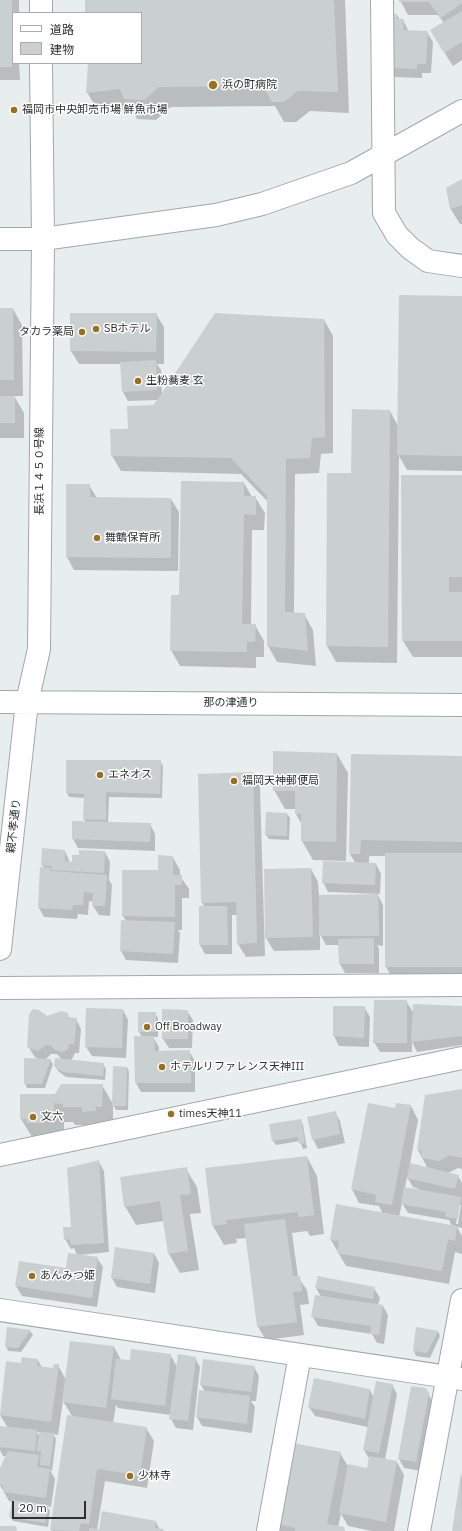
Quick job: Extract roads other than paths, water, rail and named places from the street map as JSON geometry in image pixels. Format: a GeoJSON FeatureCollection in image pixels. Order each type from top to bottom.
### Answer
{"type":"FeatureCollection","features":[{"type":"Feature","properties":{"kind":"street"},"geometry":{"type":"LineString","coordinates":[[41,0],[41,12]]}},
{"type":"Feature","properties":{"kind":"street"},"geometry":{"type":"LineString","coordinates":[[382,0],[384,213],[397,235],[410,248],[428,260],[462,266]]}},
{"type":"Feature","properties":{"kind":"street","name":"長浜１４５０号線"},"geometry":{"type":"LineString","coordinates":[[27,702],[39,649],[42,239],[41,64]]}},
{"type":"Feature","properties":{"kind":"street"},"geometry":{"type":"LineString","coordinates":[[0,239],[42,239],[216,215],[262,204],[351,173],[462,111]]}},
{"type":"Feature","properties":{"kind":"street","name":"那の津通り"},"geometry":{"type":"LineString","coordinates":[[0,702],[462,704]]}},
{"type":"Feature","properties":{"kind":"street","name":"親不孝通り"},"geometry":{"type":"LineString","coordinates":[[0,949],[27,702]]}},
{"type":"Feature","properties":{"kind":"street"},"geometry":{"type":"LineString","coordinates":[[0,988],[462,985]]}},
{"type":"Feature","properties":{"kind":"street"},"geometry":{"type":"LineString","coordinates":[[0,1155],[462,1058]]}},
{"type":"Feature","properties":{"kind":"street"},"geometry":{"type":"LineString","coordinates":[[419,1531],[455,1378],[462,1300]]}},
{"type":"Feature","properties":{"kind":"street"},"geometry":{"type":"LineString","coordinates":[[0,1310],[455,1378]]}},
{"type":"Feature","properties":{"kind":"street"},"geometry":{"type":"LineString","coordinates":[[268,1531],[300,1355]]}},
{"type":"Feature","properties":{"kind":"place","name":"浜の町病院"},"geometry":{"type":"Point","coordinates":[213,85]}},
{"type":"Feature","properties":{"kind":"place","name":"福岡市中央卸売市場 鮮魚市場"},"geometry":{"type":"Point","coordinates":[14,110]}},
{"type":"Feature","properties":{"kind":"place","name":"SBホテル"},"geometry":{"type":"Point","coordinates":[96,329]}},
{"type":"Feature","properties":{"kind":"place","name":"タカラ薬局"},"geometry":{"type":"Point","coordinates":[82,332]}},
{"type":"Feature","properties":{"kind":"place","name":"生粉蕎麦 玄"},"geometry":{"type":"Point","coordinates":[138,381]}},
{"type":"Feature","properties":{"kind":"place","name":"舞鶴保育所"},"geometry":{"type":"Point","coordinates":[97,538]}},
{"type":"Feature","properties":{"kind":"place","name":"エネオス"},"geometry":{"type":"Point","coordinates":[100,775]}},
{"type":"Feature","properties":{"kind":"place","name":"福岡天神郵便局"},"geometry":{"type":"Point","coordinates":[234,781]}},
{"type":"Feature","properties":{"kind":"place","name":"Off Broadway"},"geometry":{"type":"Point","coordinates":[147,1027]}},
{"type":"Feature","properties":{"kind":"place","name":"ホテルリファレンス天神III"},"geometry":{"type":"Point","coordinates":[162,1067]}},
{"type":"Feature","properties":{"kind":"place","name":"times天神11"},"geometry":{"type":"Point","coordinates":[171,1114]}},
{"type":"Feature","properties":{"kind":"place","name":"文六"},"geometry":{"type":"Point","coordinates":[33,1117]}},
{"type":"Feature","properties":{"kind":"place","name":"あんみつ姫"},"geometry":{"type":"Point","coordinates":[32,1276]}},
{"type":"Feature","properties":{"kind":"place","name":"少林寺"},"geometry":{"type":"Point","coordinates":[130,1476]}}]}
